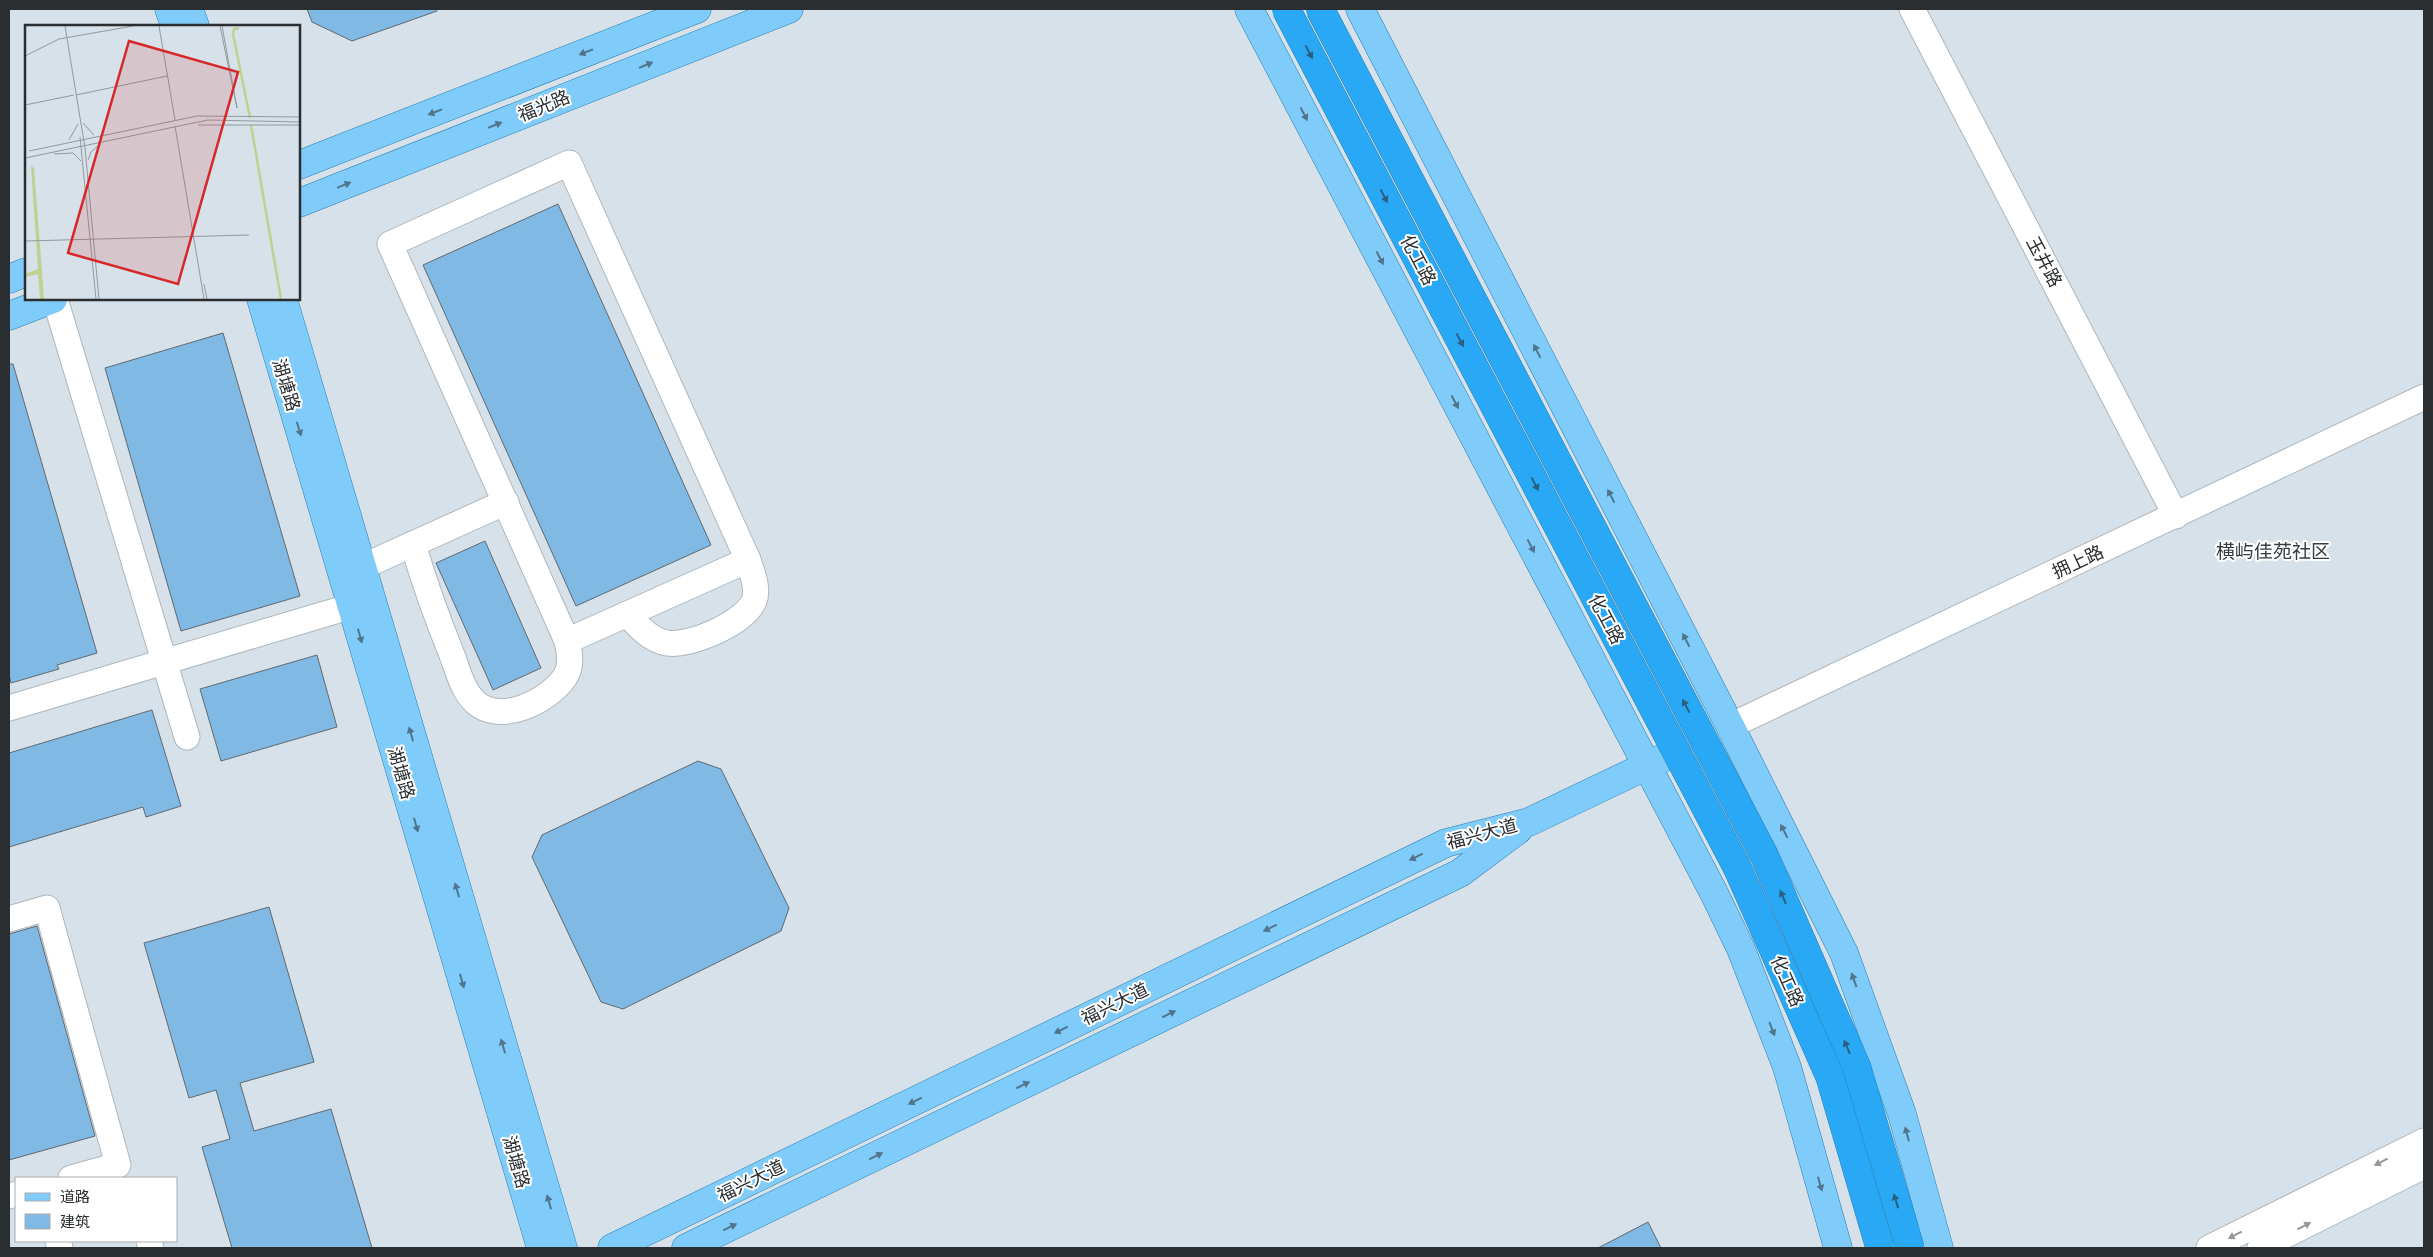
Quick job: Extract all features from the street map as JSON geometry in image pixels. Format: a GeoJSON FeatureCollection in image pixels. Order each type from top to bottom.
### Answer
{"type":"FeatureCollection","features":[{"type":"Feature","properties":{"kind":"highway","name":"化工路"},"geometry":{"type":"LineString","coordinates":[[1286,9],[1736,867],[1830,1077],[1880,1248]]}},
{"type":"Feature","properties":{"kind":"highway","name":"化工路"},"geometry":{"type":"LineString","coordinates":[[1320,9],[1764,855],[1857,1068],[1910,1248]]}},
{"type":"Feature","properties":{"kind":"main road"},"geometry":{"type":"LineString","coordinates":[[169,9],[174,25]]}},
{"type":"Feature","properties":{"kind":"main road"},"geometry":{"type":"LineString","coordinates":[[189,9],[195,25]]}},
{"type":"Feature","properties":{"kind":"main road","name":"福光路"},"geometry":{"type":"LineString","coordinates":[[300,165],[697,9]]}},
{"type":"Feature","properties":{"kind":"main road","name":"福光路"},"geometry":{"type":"LineString","coordinates":[[300,202],[789,9]]}},
{"type":"Feature","properties":{"kind":"main road"},"geometry":{"type":"LineString","coordinates":[[1249,9],[1700,864],[1755,984],[1787,1067],[1838,1248]]}},
{"type":"Feature","properties":{"kind":"main road"},"geometry":{"type":"LineString","coordinates":[[1361,10],[1730,726],[1844,953],[1902,1114],[1939,1248]]}},
{"type":"Feature","properties":{"kind":"main road"},"geometry":{"type":"LineString","coordinates":[[9,279],[25,272]]}},
{"type":"Feature","properties":{"kind":"main road"},"geometry":{"type":"LineString","coordinates":[[9,316],[51,300]]}},
{"type":"Feature","properties":{"kind":"main road","name":"湖塘路"},"geometry":{"type":"LineString","coordinates":[[261,300],[542,1248]]}},
{"type":"Feature","properties":{"kind":"main road","name":"湖塘路"},"geometry":{"type":"LineString","coordinates":[[283,300],[563,1248]]}},
{"type":"Feature","properties":{"kind":"main road"},"geometry":{"type":"LineString","coordinates":[[1529,822],[1730,726]]}},
{"type":"Feature","properties":{"kind":"main road","name":"福兴大道"},"geometry":{"type":"LineString","coordinates":[[612,1248],[1446,843],[1529,822]]}},
{"type":"Feature","properties":{"kind":"main road","name":"福兴大道"},"geometry":{"type":"LineString","coordinates":[[686,1248],[1460,873],[1529,822]]}},
{"type":"Feature","properties":{"kind":"street","name":"玉井路"},"geometry":{"type":"LineString","coordinates":[[1912,9],[2176,516]]}},
{"type":"Feature","properties":{"kind":"street"},"geometry":{"type":"LineString","coordinates":[[414,544],[430,599],[464,685],[476,703],[487,710],[509,712],[544,696],[565,677],[570,665],[567,641],[390,244],[569,163],[748,560],[756,588],[754,600],[748,611],[736,621],[694,640],[680,644],[666,643],[653,638],[627,614]]}},
{"type":"Feature","properties":{"kind":"street"},"geometry":{"type":"LineString","coordinates":[[54,300],[187,737]]}},
{"type":"Feature","properties":{"kind":"street","name":"拥上路"},"geometry":{"type":"LineString","coordinates":[[1730,726],[2424,397]]}},
{"type":"Feature","properties":{"kind":"street"},"geometry":{"type":"LineString","coordinates":[[362,567],[506,502]]}},
{"type":"Feature","properties":{"kind":"street"},"geometry":{"type":"LineString","coordinates":[[567,641],[748,560]]}},
{"type":"Feature","properties":{"kind":"street"},"geometry":{"type":"LineString","coordinates":[[9,708],[352,606]]}},
{"type":"Feature","properties":{"kind":"street"},"geometry":{"type":"LineString","coordinates":[[9,919],[46,908],[118,1165],[103,1174],[79,1177]]}},
{"type":"Feature","properties":{"kind":"street"},"geometry":{"type":"LineString","coordinates":[[2209,1248],[2424,1141]]}},
{"type":"Feature","properties":{"kind":"street"},"geometry":{"type":"LineString","coordinates":[[2260,1248],[2424,1166]]}},
{"type":"Feature","properties":{"kind":"building"},"geometry":{"type":"Polygon","coordinates":[[[307,9],[436,9],[437,11],[352,41],[312,22],[307,9]]]}},
{"type":"Feature","properties":{"kind":"building"},"geometry":{"type":"Polygon","coordinates":[[[558,204],[711,545],[576,606],[423,265],[558,204]]]}},
{"type":"Feature","properties":{"kind":"building"},"geometry":{"type":"Polygon","coordinates":[[[223,333],[300,596],[181,631],[105,368],[223,333]]]}},
{"type":"Feature","properties":{"kind":"building"},"geometry":{"type":"Polygon","coordinates":[[[9,364],[13,364],[97,653],[57,665],[59,669],[11,683],[9,674],[9,364]]]}},
{"type":"Feature","properties":{"kind":"building"},"geometry":{"type":"Polygon","coordinates":[[[485,541],[541,668],[493,690],[436,563],[485,541]]]}},
{"type":"Feature","properties":{"kind":"building"},"geometry":{"type":"Polygon","coordinates":[[[317,655],[337,727],[221,761],[200,689],[317,655]]]}},
{"type":"Feature","properties":{"kind":"building"},"geometry":{"type":"Polygon","coordinates":[[[152,710],[181,806],[146,817],[143,807],[9,847],[9,753],[152,710]]]}},
{"type":"Feature","properties":{"kind":"building"},"geometry":{"type":"Polygon","coordinates":[[[698,761],[721,769],[789,908],[781,931],[623,1009],[601,1002],[532,857],[542,835],[698,761]]]}},
{"type":"Feature","properties":{"kind":"building"},"geometry":{"type":"Polygon","coordinates":[[[269,907],[314,1062],[240,1083],[254,1131],[331,1109],[372,1248],[232,1248],[202,1147],[230,1139],[216,1090],[189,1098],[144,943],[269,907]]]}},
{"type":"Feature","properties":{"kind":"building"},"geometry":{"type":"Polygon","coordinates":[[[37,926],[95,1136],[9,1160],[9,934],[37,926]]]}},
{"type":"Feature","properties":{"kind":"building"},"geometry":{"type":"Polygon","coordinates":[[[1648,1222],[1661,1248],[1598,1248],[1648,1222]]]}},
{"type":"Feature","properties":{"kind":"district","name":"横屿佳苑社区"},"geometry":{"type":"Point","coordinates":[2273,551]}}]}
